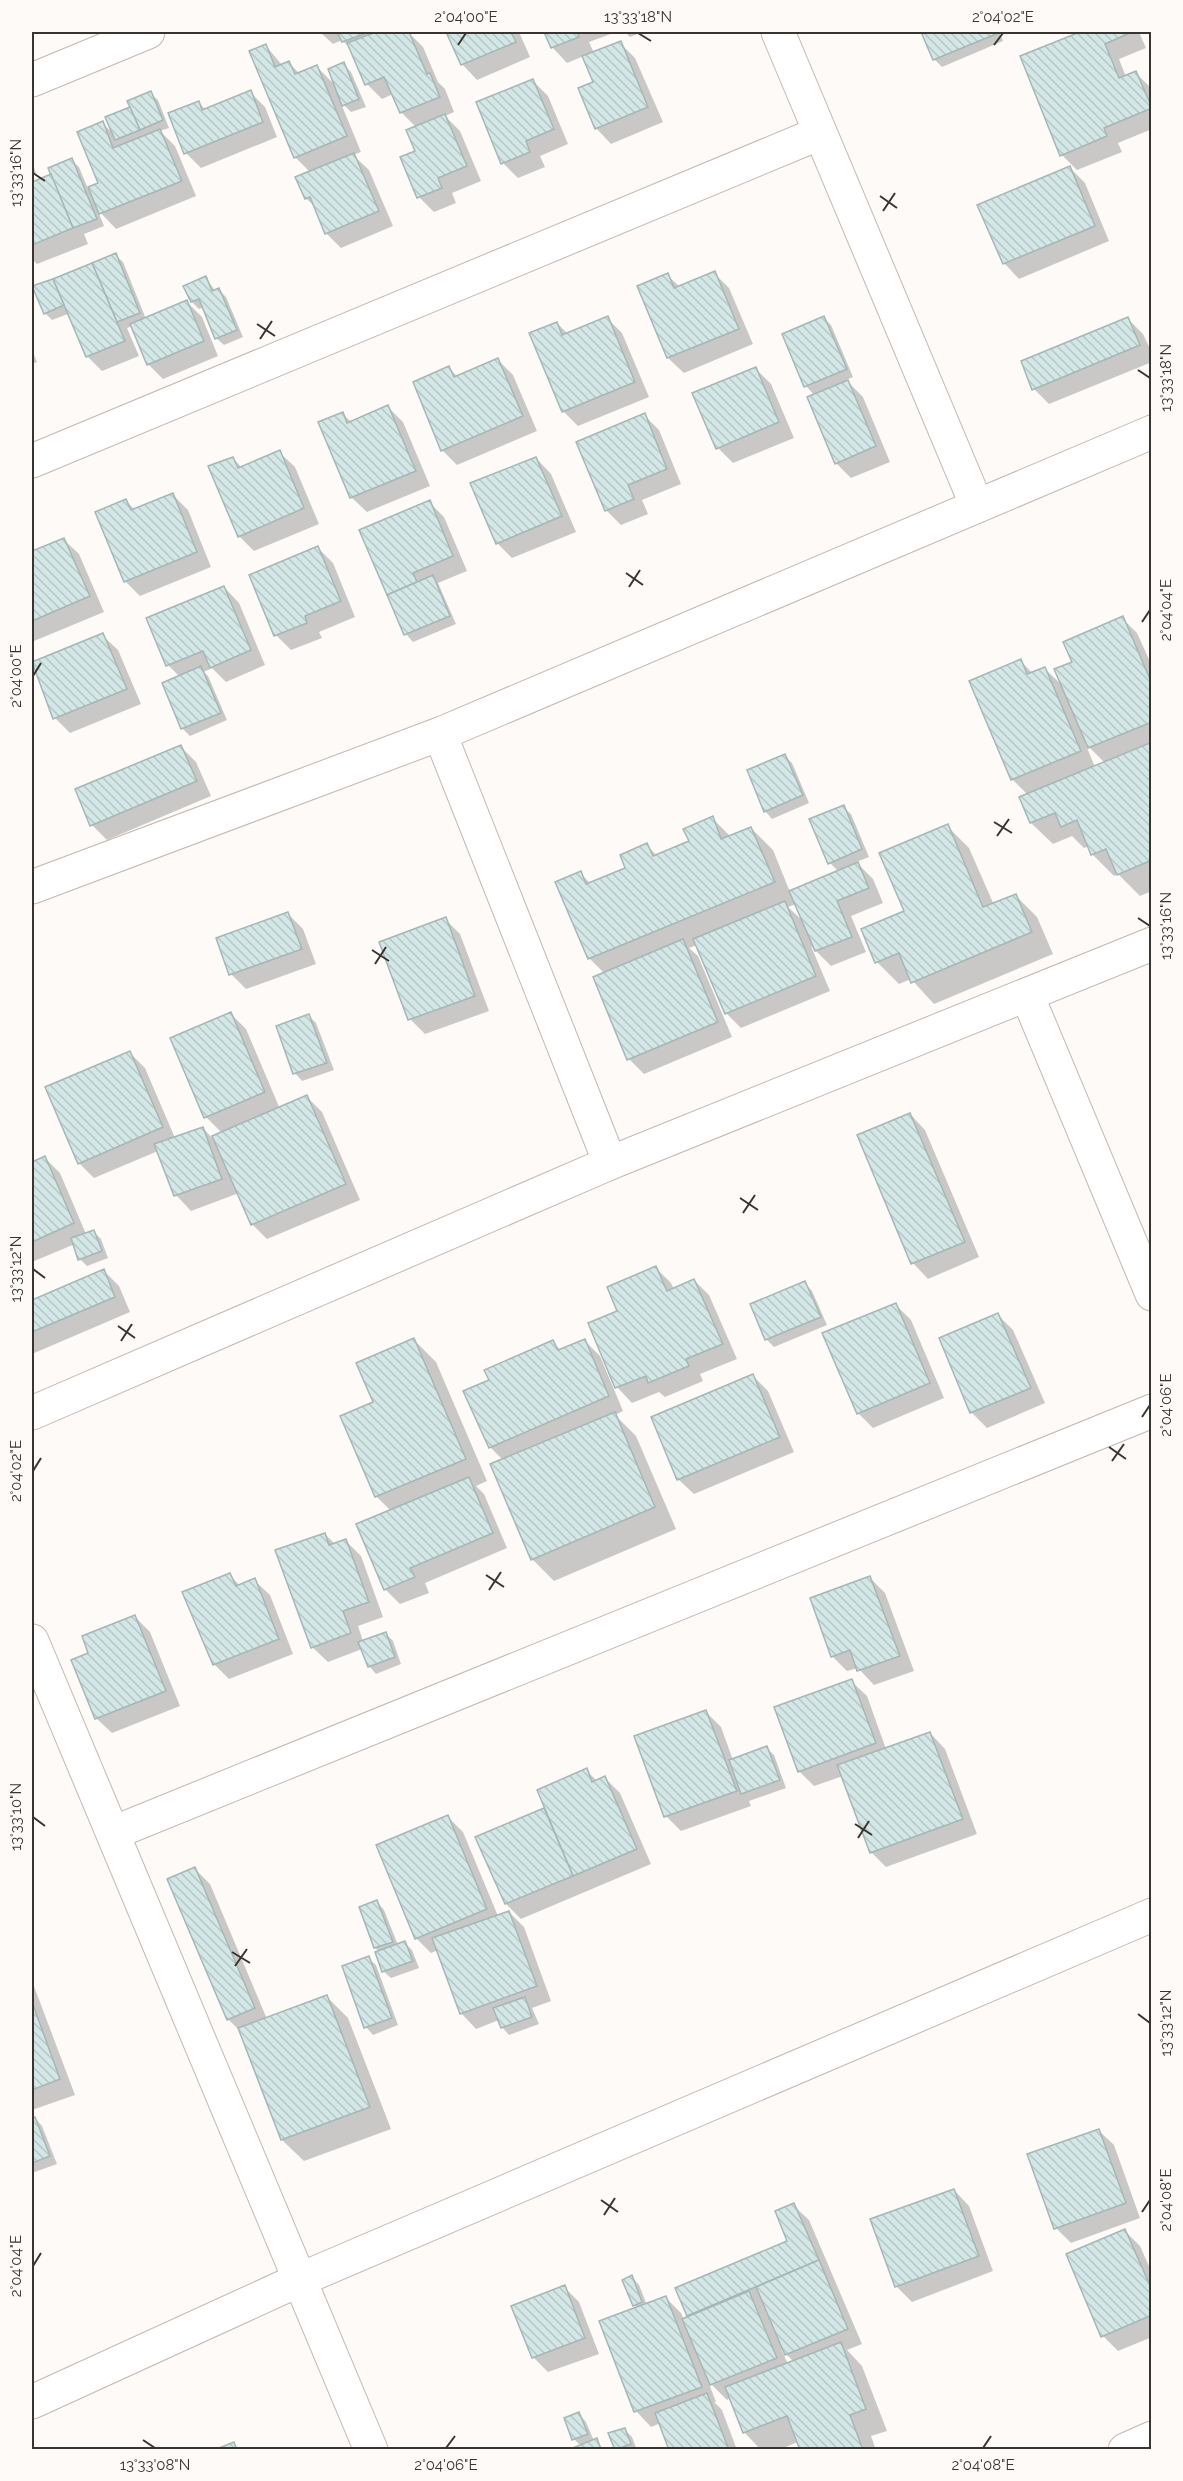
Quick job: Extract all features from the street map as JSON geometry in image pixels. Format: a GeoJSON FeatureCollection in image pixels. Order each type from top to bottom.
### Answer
{"type":"FeatureCollection","features":[{"type":"Feature","properties":{"kind":"street"},"geometry":{"type":"LineString","coordinates":[[32,80],[148,32]]}},
{"type":"Feature","properties":{"kind":"street"},"geometry":{"type":"LineString","coordinates":[[784,33],[820,133],[977,506]]}},
{"type":"Feature","properties":{"kind":"street"},"geometry":{"type":"LineString","coordinates":[[32,461],[820,133]]}},
{"type":"Feature","properties":{"kind":"street"},"geometry":{"type":"LineString","coordinates":[[32,887],[440,734],[1152,432]]}},
{"type":"Feature","properties":{"kind":"street"},"geometry":{"type":"LineString","coordinates":[[440,734],[610,1163]]}},
{"type":"Feature","properties":{"kind":"street"},"geometry":{"type":"LineString","coordinates":[[32,1413],[610,1163],[1152,944]]}},
{"type":"Feature","properties":{"kind":"street"},"geometry":{"type":"LineString","coordinates":[[1027,995],[1152,1294]]}},
{"type":"Feature","properties":{"kind":"street"},"geometry":{"type":"LineString","coordinates":[[112,1833],[1152,1411]]}},
{"type":"Feature","properties":{"kind":"street"},"geometry":{"type":"LineString","coordinates":[[32,1641],[371,2450]]}},
{"type":"Feature","properties":{"kind":"street"},"geometry":{"type":"LineString","coordinates":[[32,2402],[299,2280],[1152,1915]]}},
{"type":"Feature","properties":{"kind":"street"},"geometry":{"type":"LineString","coordinates":[[1125,2450],[1152,2438]]}},
{"type":"Feature","properties":{"kind":"building"},"geometry":{"type":"Polygon","coordinates":[[[337,32],[369,32],[342,42],[337,32]]]}},
{"type":"Feature","properties":{"kind":"building"},"geometry":{"type":"Polygon","coordinates":[[[376,32],[409,32],[427,74],[430,73],[440,97],[400,113],[384,77],[365,85],[347,43],[376,32]]]}},
{"type":"Feature","properties":{"kind":"building"},"geometry":{"type":"Polygon","coordinates":[[[446,32],[511,32],[516,42],[461,65],[446,32]]]}},
{"type":"Feature","properties":{"kind":"building"},"geometry":{"type":"Polygon","coordinates":[[[544,32],[577,32],[579,37],[551,48],[544,32]]]}},
{"type":"Feature","properties":{"kind":"building"},"geometry":{"type":"Polygon","coordinates":[[[921,32],[995,32],[996,34],[933,60],[921,32]]]}},
{"type":"Feature","properties":{"kind":"building"},"geometry":{"type":"Polygon","coordinates":[[[1080,32],[1132,32],[1105,44],[1119,78],[1136,71],[1152,108],[1104,128],[1107,136],[1060,156],[1020,56],[1080,32]]]}},
{"type":"Feature","properties":{"kind":"building"},"geometry":{"type":"Polygon","coordinates":[[[621,41],[648,107],[595,129],[578,88],[593,82],[582,56],[621,41]]]}},
{"type":"Feature","properties":{"kind":"building"},"geometry":{"type":"Polygon","coordinates":[[[266,44],[275,67],[289,61],[295,74],[317,65],[347,136],[294,158],[249,51],[266,44]]]}},
{"type":"Feature","properties":{"kind":"building"},"geometry":{"type":"Polygon","coordinates":[[[344,62],[359,99],[342,106],[328,69],[344,62]]]}},
{"type":"Feature","properties":{"kind":"building"},"geometry":{"type":"Polygon","coordinates":[[[533,79],[554,129],[526,141],[530,152],[501,164],[476,102],[533,79]]]}},
{"type":"Feature","properties":{"kind":"building"},"geometry":{"type":"Polygon","coordinates":[[[251,90],[263,122],[184,154],[168,113],[199,101],[202,110],[251,90]]]}},
{"type":"Feature","properties":{"kind":"building"},"geometry":{"type":"Polygon","coordinates":[[[151,91],[163,120],[140,130],[127,101],[151,91]]]}},
{"type":"Feature","properties":{"kind":"building"},"geometry":{"type":"Polygon","coordinates":[[[130,107],[140,130],[115,140],[105,117],[130,107]]]}},
{"type":"Feature","properties":{"kind":"building"},"geometry":{"type":"Polygon","coordinates":[[[445,114],[467,166],[438,178],[442,188],[417,198],[400,157],[415,151],[406,130],[445,114]]]}},
{"type":"Feature","properties":{"kind":"building"},"geometry":{"type":"Polygon","coordinates":[[[103,121],[113,148],[160,129],[182,181],[99,214],[88,187],[98,183],[77,132],[103,121]]]}},
{"type":"Feature","properties":{"kind":"building"},"geometry":{"type":"Polygon","coordinates":[[[354,153],[379,211],[325,234],[310,197],[305,199],[295,177],[354,153]]]}},
{"type":"Feature","properties":{"kind":"building"},"geometry":{"type":"Polygon","coordinates":[[[72,158],[97,219],[73,228],[48,168],[72,158]]]}},
{"type":"Feature","properties":{"kind":"building"},"geometry":{"type":"Polygon","coordinates":[[[1070,166],[1095,226],[1003,264],[977,205],[1070,166]]]}},
{"type":"Feature","properties":{"kind":"building"},"geometry":{"type":"Polygon","coordinates":[[[51,174],[73,228],[32,245],[32,182],[51,174]]]}},
{"type":"Feature","properties":{"kind":"building"},"geometry":{"type":"Polygon","coordinates":[[[116,253],[140,313],[117,322],[92,263],[116,253]]]}},
{"type":"Feature","properties":{"kind":"building"},"geometry":{"type":"Polygon","coordinates":[[[92,263],[125,341],[86,357],[53,279],[92,263]]]}},
{"type":"Feature","properties":{"kind":"building"},"geometry":{"type":"Polygon","coordinates":[[[715,271],[739,329],[667,358],[637,286],[668,273],[674,288],[715,271]]]}},
{"type":"Feature","properties":{"kind":"building"},"geometry":{"type":"Polygon","coordinates":[[[206,276],[212,291],[219,288],[237,330],[215,339],[199,299],[191,302],[183,286],[206,276]]]}},
{"type":"Feature","properties":{"kind":"building"},"geometry":{"type":"Polygon","coordinates":[[[53,279],[64,305],[44,314],[32,286],[53,279]]]}},
{"type":"Feature","properties":{"kind":"building"},"geometry":{"type":"Polygon","coordinates":[[[187,300],[204,341],[147,365],[130,324],[187,300]]]}},
{"type":"Feature","properties":{"kind":"building"},"geometry":{"type":"Polygon","coordinates":[[[608,316],[635,382],[562,412],[529,333],[557,322],[562,335],[608,316]]]}},
{"type":"Feature","properties":{"kind":"building"},"geometry":{"type":"Polygon","coordinates":[[[824,316],[847,369],[804,387],[782,334],[824,316]]]}},
{"type":"Feature","properties":{"kind":"building"},"geometry":{"type":"Polygon","coordinates":[[[1128,317],[1140,345],[1032,390],[1021,361],[1128,317]]]}},
{"type":"Feature","properties":{"kind":"building"},"geometry":{"type":"Polygon","coordinates":[[[498,358],[523,416],[441,451],[413,382],[449,366],[454,377],[498,358]]]}},
{"type":"Feature","properties":{"kind":"building"},"geometry":{"type":"Polygon","coordinates":[[[756,367],[779,422],[716,449],[692,393],[756,367]]]}},
{"type":"Feature","properties":{"kind":"building"},"geometry":{"type":"Polygon","coordinates":[[[848,380],[876,446],[835,464],[807,397],[848,380]]]}},
{"type":"Feature","properties":{"kind":"building"},"geometry":{"type":"Polygon","coordinates":[[[388,405],[416,471],[350,498],[318,422],[343,412],[347,423],[388,405]]]}},
{"type":"Feature","properties":{"kind":"building"},"geometry":{"type":"Polygon","coordinates":[[[645,413],[667,469],[628,485],[634,499],[605,511],[576,442],[645,413]]]}},
{"type":"Feature","properties":{"kind":"building"},"geometry":{"type":"Polygon","coordinates":[[[280,450],[304,508],[238,537],[208,466],[233,457],[238,468],[280,450]]]}},
{"type":"Feature","properties":{"kind":"building"},"geometry":{"type":"Polygon","coordinates":[[[536,457],[562,516],[496,544],[470,483],[536,457]]]}},
{"type":"Feature","properties":{"kind":"building"},"geometry":{"type":"Polygon","coordinates":[[[173,493],[197,552],[124,582],[95,512],[126,499],[131,510],[173,493]]]}},
{"type":"Feature","properties":{"kind":"building"},"geometry":{"type":"Polygon","coordinates":[[[430,500],[453,556],[413,573],[417,582],[387,595],[359,530],[430,500]]]}},
{"type":"Feature","properties":{"kind":"building"},"geometry":{"type":"Polygon","coordinates":[[[64,538],[90,596],[32,621],[32,551],[64,538]]]}},
{"type":"Feature","properties":{"kind":"building"},"geometry":{"type":"Polygon","coordinates":[[[318,546],[341,601],[305,616],[307,623],[274,636],[249,575],[318,546]]]}},
{"type":"Feature","properties":{"kind":"building"},"geometry":{"type":"Polygon","coordinates":[[[433,575],[450,616],[404,635],[387,595],[433,575]]]}},
{"type":"Feature","properties":{"kind":"building"},"geometry":{"type":"Polygon","coordinates":[[[224,586],[251,650],[210,668],[203,651],[166,666],[146,618],[224,586]]]}},
{"type":"Feature","properties":{"kind":"building"},"geometry":{"type":"Polygon","coordinates":[[[1123,616],[1152,684],[1152,722],[1088,748],[1054,669],[1072,662],[1063,642],[1123,616]]]}},
{"type":"Feature","properties":{"kind":"building"},"geometry":{"type":"Polygon","coordinates":[[[103,633],[127,689],[53,719],[32,662],[103,633]]]}},
{"type":"Feature","properties":{"kind":"building"},"geometry":{"type":"Polygon","coordinates":[[[1021,659],[1027,674],[1045,667],[1081,751],[1011,780],[969,681],[1021,659]]]}},
{"type":"Feature","properties":{"kind":"building"},"geometry":{"type":"Polygon","coordinates":[[[201,666],[221,713],[181,729],[162,683],[201,666]]]}},
{"type":"Feature","properties":{"kind":"building"},"geometry":{"type":"Polygon","coordinates":[[[1152,742],[1152,860],[1117,875],[1106,849],[1091,855],[1077,820],[1061,827],[1055,813],[1030,823],[1019,797],[1152,742]]]}},
{"type":"Feature","properties":{"kind":"building"},"geometry":{"type":"Polygon","coordinates":[[[181,745],[197,781],[90,826],[75,789],[181,745]]]}},
{"type":"Feature","properties":{"kind":"building"},"geometry":{"type":"Polygon","coordinates":[[[785,754],[803,795],[764,812],[747,770],[785,754]]]}},
{"type":"Feature","properties":{"kind":"building"},"geometry":{"type":"Polygon","coordinates":[[[844,805],[862,849],[828,864],[809,819],[844,805]]]}},
{"type":"Feature","properties":{"kind":"building"},"geometry":{"type":"Polygon","coordinates":[[[713,816],[721,839],[751,827],[775,882],[588,959],[555,882],[581,871],[586,884],[625,868],[620,855],[647,843],[653,856],[689,841],[683,829],[713,816]]]}},
{"type":"Feature","properties":{"kind":"building"},"geometry":{"type":"Polygon","coordinates":[[[948,824],[983,907],[1016,894],[1032,932],[911,983],[899,953],[875,963],[861,929],[904,911],[879,853],[948,824]]]}},
{"type":"Feature","properties":{"kind":"building"},"geometry":{"type":"Polygon","coordinates":[[[858,862],[869,888],[837,901],[852,937],[815,951],[789,891],[858,862]]]}},
{"type":"Feature","properties":{"kind":"building"},"geometry":{"type":"Polygon","coordinates":[[[785,901],[816,976],[725,1014],[693,939],[785,901]]]}},
{"type":"Feature","properties":{"kind":"building"},"geometry":{"type":"Polygon","coordinates":[[[288,912],[302,949],[229,975],[216,938],[288,912]]]}},
{"type":"Feature","properties":{"kind":"building"},"geometry":{"type":"Polygon","coordinates":[[[446,917],[475,996],[408,1020],[379,942],[446,917]]]}},
{"type":"Feature","properties":{"kind":"building"},"geometry":{"type":"Polygon","coordinates":[[[683,939],[718,1022],[627,1060],[593,977],[683,939]]]}},
{"type":"Feature","properties":{"kind":"building"},"geometry":{"type":"Polygon","coordinates":[[[231,1012],[265,1092],[204,1118],[170,1038],[231,1012]]]}},
{"type":"Feature","properties":{"kind":"building"},"geometry":{"type":"Polygon","coordinates":[[[309,1014],[327,1063],[293,1074],[276,1026],[309,1014]]]}},
{"type":"Feature","properties":{"kind":"building"},"geometry":{"type":"Polygon","coordinates":[[[130,1051],[163,1127],[78,1164],[45,1087],[130,1051]]]}},
{"type":"Feature","properties":{"kind":"building"},"geometry":{"type":"Polygon","coordinates":[[[307,1095],[346,1184],[251,1225],[212,1136],[307,1095]]]}},
{"type":"Feature","properties":{"kind":"building"},"geometry":{"type":"Polygon","coordinates":[[[910,1113],[965,1242],[911,1264],[857,1135],[910,1113]]]}},
{"type":"Feature","properties":{"kind":"building"},"geometry":{"type":"Polygon","coordinates":[[[203,1127],[222,1179],[174,1196],[154,1144],[203,1127]]]}},
{"type":"Feature","properties":{"kind":"building"},"geometry":{"type":"Polygon","coordinates":[[[45,1156],[74,1223],[32,1242],[32,1162],[45,1156]]]}},
{"type":"Feature","properties":{"kind":"building"},"geometry":{"type":"Polygon","coordinates":[[[94,1230],[102,1251],[78,1260],[71,1238],[94,1230]]]}},
{"type":"Feature","properties":{"kind":"building"},"geometry":{"type":"Polygon","coordinates":[[[656,1266],[667,1291],[694,1279],[723,1344],[686,1359],[689,1366],[648,1383],[646,1376],[615,1388],[588,1323],[617,1311],[607,1287],[656,1266]]]}},
{"type":"Feature","properties":{"kind":"building"},"geometry":{"type":"Polygon","coordinates":[[[104,1269],[115,1297],[32,1332],[32,1300],[104,1269]]]}},
{"type":"Feature","properties":{"kind":"building"},"geometry":{"type":"Polygon","coordinates":[[[805,1281],[821,1317],[765,1340],[750,1304],[805,1281]]]}},
{"type":"Feature","properties":{"kind":"building"},"geometry":{"type":"Polygon","coordinates":[[[896,1303],[930,1383],[857,1414],[822,1333],[896,1303]]]}},
{"type":"Feature","properties":{"kind":"building"},"geometry":{"type":"Polygon","coordinates":[[[998,1313],[1031,1388],[970,1413],[939,1338],[998,1313]]]}},
{"type":"Feature","properties":{"kind":"building"},"geometry":{"type":"Polygon","coordinates":[[[414,1338],[466,1459],[375,1497],[340,1416],[373,1402],[356,1363],[414,1338]]]}},
{"type":"Feature","properties":{"kind":"building"},"geometry":{"type":"Polygon","coordinates":[[[585,1339],[609,1396],[489,1448],[463,1391],[489,1380],[484,1370],[553,1340],[558,1350],[585,1339]]]}},
{"type":"Feature","properties":{"kind":"building"},"geometry":{"type":"Polygon","coordinates":[[[753,1374],[780,1437],[677,1480],[651,1417],[753,1374]]]}},
{"type":"Feature","properties":{"kind":"building"},"geometry":{"type":"Polygon","coordinates":[[[615,1412],[655,1507],[531,1560],[490,1464],[615,1412]]]}},
{"type":"Feature","properties":{"kind":"building"},"geometry":{"type":"Polygon","coordinates":[[[469,1477],[493,1533],[410,1568],[415,1577],[384,1590],[356,1524],[469,1477]]]}},
{"type":"Feature","properties":{"kind":"building"},"geometry":{"type":"Polygon","coordinates":[[[325,1533],[329,1545],[346,1539],[369,1602],[343,1611],[351,1633],[311,1648],[275,1550],[325,1533]]]}},
{"type":"Feature","properties":{"kind":"building"},"geometry":{"type":"Polygon","coordinates":[[[230,1573],[236,1586],[255,1578],[279,1639],[213,1665],[182,1592],[230,1573]]]}},
{"type":"Feature","properties":{"kind":"building"},"geometry":{"type":"Polygon","coordinates":[[[870,1576],[900,1656],[857,1671],[850,1650],[831,1657],[810,1598],[870,1576]]]}},
{"type":"Feature","properties":{"kind":"building"},"geometry":{"type":"Polygon","coordinates":[[[135,1615],[166,1691],[95,1719],[71,1660],[88,1653],[82,1636],[135,1615]]]}},
{"type":"Feature","properties":{"kind":"building"},"geometry":{"type":"Polygon","coordinates":[[[386,1632],[395,1657],[368,1667],[358,1642],[386,1632]]]}},
{"type":"Feature","properties":{"kind":"building"},"geometry":{"type":"Polygon","coordinates":[[[852,1679],[876,1743],[798,1772],[774,1707],[852,1679]]]}},
{"type":"Feature","properties":{"kind":"building"},"geometry":{"type":"Polygon","coordinates":[[[706,1710],[737,1791],[664,1817],[634,1736],[706,1710]]]}},
{"type":"Feature","properties":{"kind":"building"},"geometry":{"type":"Polygon","coordinates":[[[930,1732],[963,1819],[870,1853],[837,1765],[930,1732]]]}},
{"type":"Feature","properties":{"kind":"building"},"geometry":{"type":"Polygon","coordinates":[[[767,1746],[780,1780],[741,1794],[729,1760],[767,1746]]]}},
{"type":"Feature","properties":{"kind":"building"},"geometry":{"type":"Polygon","coordinates":[[[587,1768],[592,1782],[605,1776],[637,1849],[573,1876],[537,1790],[587,1768]]]}},
{"type":"Feature","properties":{"kind":"building"},"geometry":{"type":"Polygon","coordinates":[[[544,1808],[573,1876],[505,1904],[475,1837],[544,1808]]]}},
{"type":"Feature","properties":{"kind":"building"},"geometry":{"type":"Polygon","coordinates":[[[448,1815],[487,1909],[415,1939],[376,1845],[448,1815]]]}},
{"type":"Feature","properties":{"kind":"building"},"geometry":{"type":"Polygon","coordinates":[[[195,1867],[255,2008],[227,2020],[167,1879],[195,1867]]]}},
{"type":"Feature","properties":{"kind":"building"},"geometry":{"type":"Polygon","coordinates":[[[377,1900],[393,1942],[374,1948],[359,1907],[377,1900]]]}},
{"type":"Feature","properties":{"kind":"building"},"geometry":{"type":"Polygon","coordinates":[[[509,1911],[537,1986],[460,2014],[432,1938],[509,1911]]]}},
{"type":"Feature","properties":{"kind":"building"},"geometry":{"type":"Polygon","coordinates":[[[405,1941],[413,1961],[382,1972],[375,1952],[405,1941]]]}},
{"type":"Feature","properties":{"kind":"building"},"geometry":{"type":"Polygon","coordinates":[[[369,1956],[392,2018],[364,2028],[342,1966],[369,1956]]]}},
{"type":"Feature","properties":{"kind":"building"},"geometry":{"type":"Polygon","coordinates":[[[327,1995],[370,2107],[281,2140],[238,2028],[327,1995]]]}},
{"type":"Feature","properties":{"kind":"building"},"geometry":{"type":"Polygon","coordinates":[[[525,1997],[532,2017],[501,2028],[493,2008],[525,1997]]]}},
{"type":"Feature","properties":{"kind":"building"},"geometry":{"type":"Polygon","coordinates":[[[32,2002],[60,2079],[32,2090],[32,2002]]]}},
{"type":"Feature","properties":{"kind":"building"},"geometry":{"type":"Polygon","coordinates":[[[35,2117],[50,2156],[32,2163],[32,2118],[35,2117]]]}},
{"type":"Feature","properties":{"kind":"building"},"geometry":{"type":"Polygon","coordinates":[[[1099,2129],[1126,2203],[1054,2229],[1027,2154],[1099,2129]]]}},
{"type":"Feature","properties":{"kind":"building"},"geometry":{"type":"Polygon","coordinates":[[[954,2189],[979,2256],[895,2287],[870,2219],[954,2189]]]}},
{"type":"Feature","properties":{"kind":"building"},"geometry":{"type":"Polygon","coordinates":[[[794,2203],[819,2260],[687,2316],[675,2288],[787,2241],[775,2211],[794,2203]]]}},
{"type":"Feature","properties":{"kind":"building"},"geometry":{"type":"Polygon","coordinates":[[[1125,2229],[1152,2290],[1152,2315],[1101,2337],[1066,2254],[1125,2229]]]}},
{"type":"Feature","properties":{"kind":"building"},"geometry":{"type":"Polygon","coordinates":[[[819,2260],[848,2329],[785,2355],[756,2287],[819,2260]]]}},
{"type":"Feature","properties":{"kind":"building"},"geometry":{"type":"Polygon","coordinates":[[[632,2275],[642,2302],[633,2306],[622,2280],[632,2275]]]}},
{"type":"Feature","properties":{"kind":"building"},"geometry":{"type":"Polygon","coordinates":[[[565,2285],[585,2338],[532,2358],[511,2306],[565,2285]]]}},
{"type":"Feature","properties":{"kind":"building"},"geometry":{"type":"Polygon","coordinates":[[[749,2291],[777,2358],[710,2385],[682,2319],[749,2291]]]}},
{"type":"Feature","properties":{"kind":"building"},"geometry":{"type":"Polygon","coordinates":[[[666,2296],[702,2387],[634,2412],[599,2321],[666,2296]]]}},
{"type":"Feature","properties":{"kind":"building"},"geometry":{"type":"Polygon","coordinates":[[[841,2342],[866,2409],[850,2415],[863,2450],[800,2450],[787,2416],[743,2433],[725,2387],[841,2342]]]}},
{"type":"Feature","properties":{"kind":"building"},"geometry":{"type":"Polygon","coordinates":[[[707,2393],[729,2450],[669,2450],[655,2413],[707,2393]]]}},
{"type":"Feature","properties":{"kind":"building"},"geometry":{"type":"Polygon","coordinates":[[[579,2412],[588,2434],[572,2440],[564,2418],[579,2412]]]}},
{"type":"Feature","properties":{"kind":"building"},"geometry":{"type":"Polygon","coordinates":[[[625,2428],[631,2444],[615,2450],[608,2433],[625,2428]]]}},
{"type":"Feature","properties":{"kind":"building"},"geometry":{"type":"Polygon","coordinates":[[[597,2438],[601,2450],[577,2450],[575,2447],[597,2438]]]}},
{"type":"Feature","properties":{"kind":"building"},"geometry":{"type":"Polygon","coordinates":[[[234,2442],[237,2450],[214,2450],[234,2442]]]}}]}
